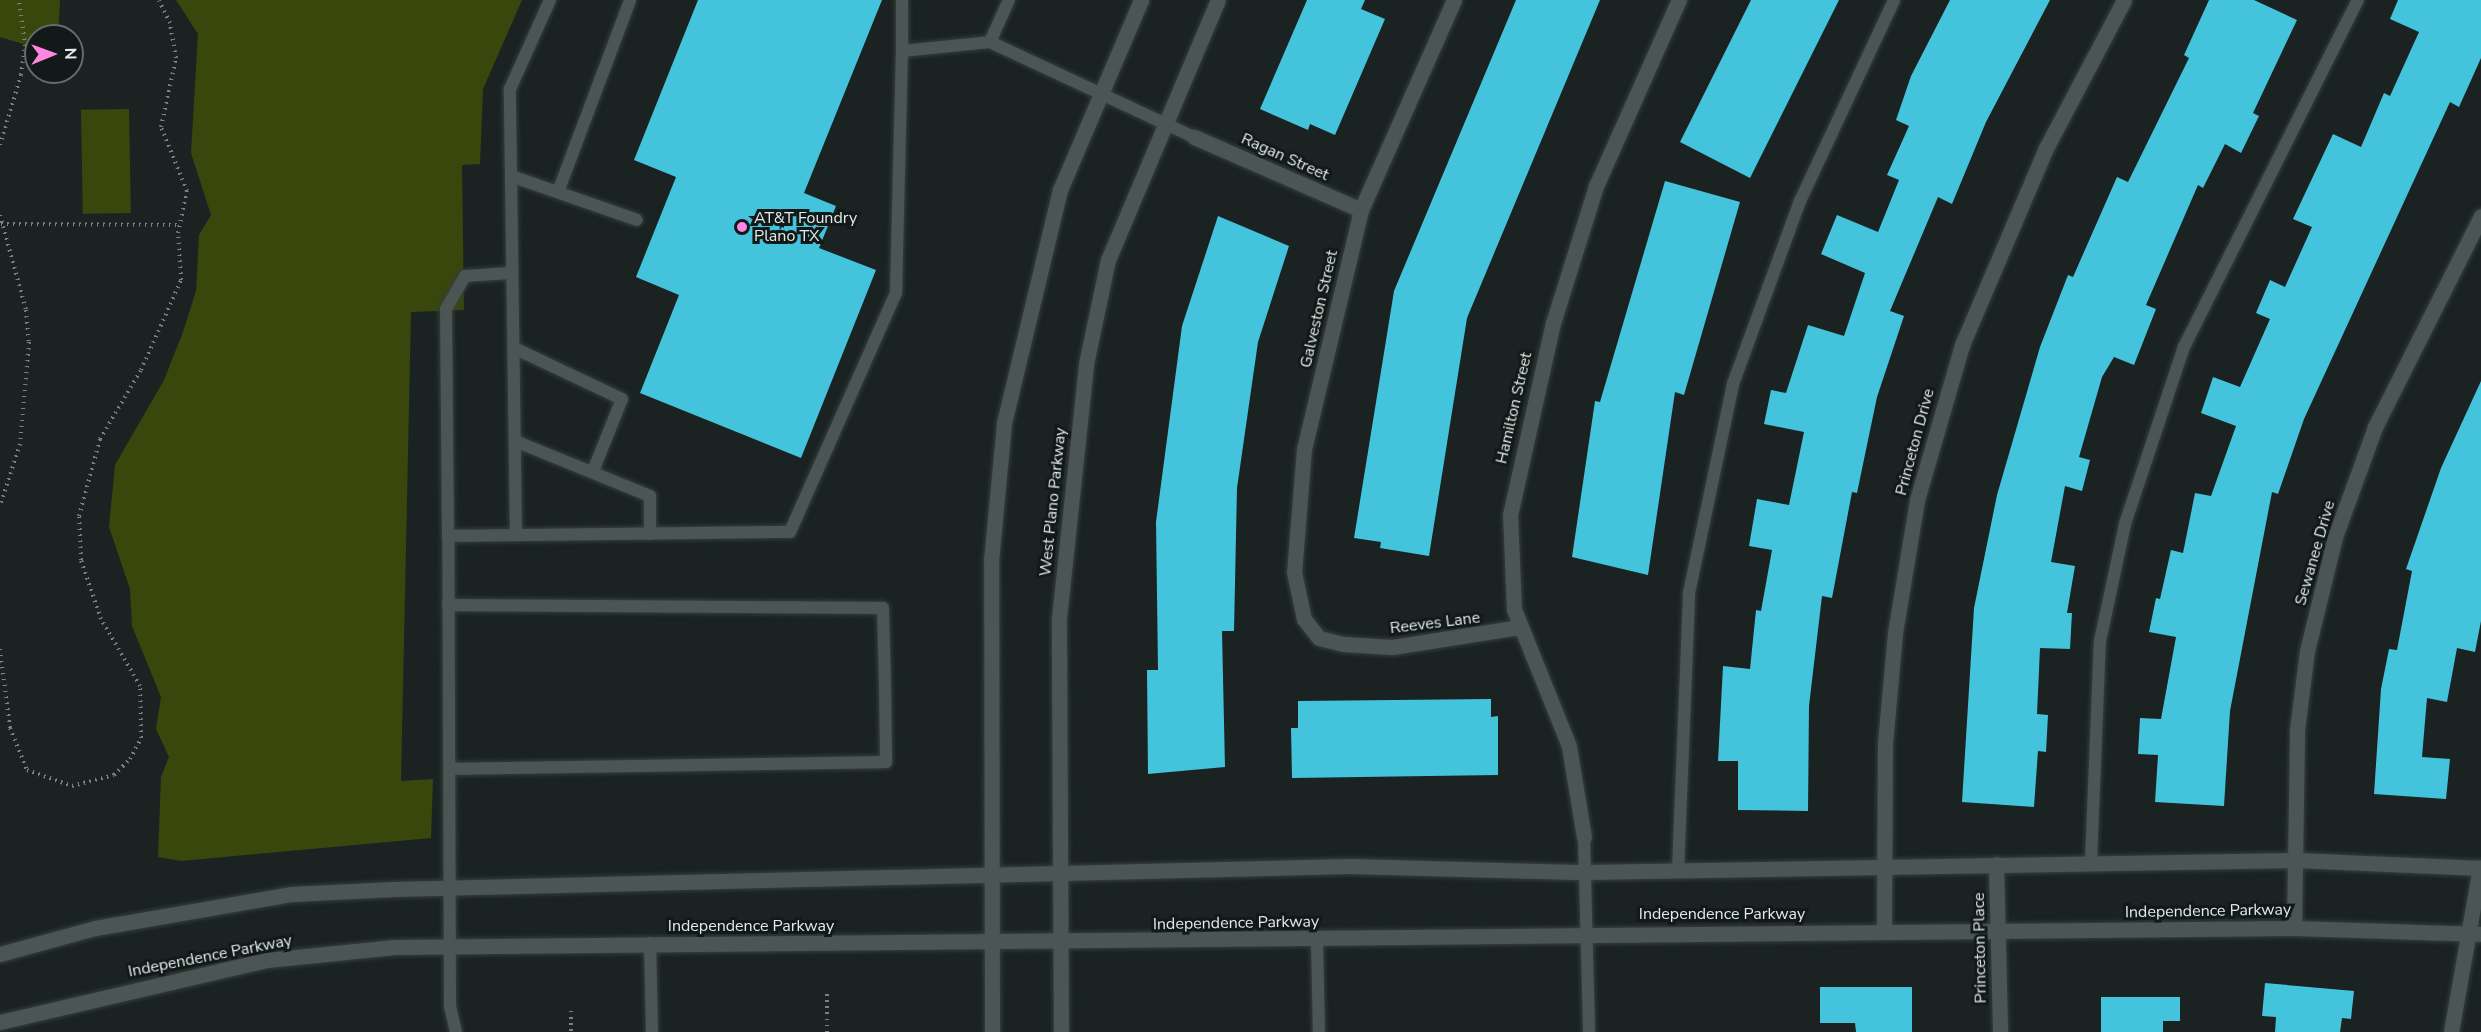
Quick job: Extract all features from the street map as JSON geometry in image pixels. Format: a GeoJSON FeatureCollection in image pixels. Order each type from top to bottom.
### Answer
{"type":"FeatureCollection","features":[{"type":"Feature","properties":{"kind":"main road"},"geometry":{"type":"LineString","coordinates":[[992,1032],[990,943],[991,561],[1004,423],[1060,190],[1141,0]]}},
{"type":"Feature","properties":{"kind":"main road","name":"West Plano Parkway"},"geometry":{"type":"LineString","coordinates":[[1061,1032],[1059,618],[1086,364],[1108,260],[1218,0]]}},
{"type":"Feature","properties":{"kind":"main road","name":"Galveston Street"},"geometry":{"type":"LineString","coordinates":[[1319,638],[1304,619],[1294,572],[1304,449],[1361,210],[1454,0]]}},
{"type":"Feature","properties":{"kind":"main road","name":"Hamilton Street"},"geometry":{"type":"LineString","coordinates":[[1584,837],[1569,746],[1520,627],[1509,579],[1510,515],[1530,412],[1596,186],[1679,0]]}},
{"type":"Feature","properties":{"kind":"main road","name":"Princeton Drive"},"geometry":{"type":"LineString","coordinates":[[1884,930],[1885,743],[1895,633],[1917,500],[1962,345],[2046,148],[2124,0]]}},
{"type":"Feature","properties":{"kind":"main road","name":"Ragan Street"},"geometry":{"type":"LineString","coordinates":[[1194,136],[1361,210]]}},
{"type":"Feature","properties":{"kind":"main road","name":"Sewanee Drive"},"geometry":{"type":"LineString","coordinates":[[2294,928],[2299,719],[2307,651],[2335,537],[2375,427],[2481,216]]}},
{"type":"Feature","properties":{"kind":"main road","name":"Reeves Lane"},"geometry":{"type":"LineString","coordinates":[[1319,638],[1392,648],[1520,627]]}},
{"type":"Feature","properties":{"kind":"main road"},"geometry":{"type":"LineString","coordinates":[[0,954],[94,928],[292,894],[1349,866],[1586,872],[1883,869],[1996,864],[2296,860],[2480,866],[2474,933],[2451,1032]]}},
{"type":"Feature","properties":{"kind":"main road","name":"Princeton Place"},"geometry":{"type":"LineString","coordinates":[[1996,864],[2000,1032]]}},
{"type":"Feature","properties":{"kind":"main road","name":"Independence Parkway"},"geometry":{"type":"LineString","coordinates":[[0,1023],[267,960],[450,947],[650,943],[1059,943],[1317,940],[1587,933],[1884,930],[2294,928],[2474,933]]}},
{"type":"Feature","properties":{"kind":"lane"},"geometry":{"type":"LineString","coordinates":[[516,535],[510,89],[550,0]]}},
{"type":"Feature","properties":{"kind":"lane"},"geometry":{"type":"LineString","coordinates":[[558,192],[630,0]]}},
{"type":"Feature","properties":{"kind":"lane"},"geometry":{"type":"LineString","coordinates":[[448,536],[790,532],[897,292],[902,0]]}},
{"type":"Feature","properties":{"kind":"lane"},"geometry":{"type":"LineString","coordinates":[[990,42],[1009,0]]}},
{"type":"Feature","properties":{"kind":"lane"},"geometry":{"type":"LineString","coordinates":[[1678,871],[1689,593],[1733,384],[1800,201],[1894,0]]}},
{"type":"Feature","properties":{"kind":"lane"},"geometry":{"type":"LineString","coordinates":[[2091,862],[2100,641],[2125,524],[2184,348],[2358,0]]}},
{"type":"Feature","properties":{"kind":"lane"},"geometry":{"type":"LineString","coordinates":[[902,51],[990,42],[1194,136]]}},
{"type":"Feature","properties":{"kind":"lane"},"geometry":{"type":"LineString","coordinates":[[511,176],[637,220]]}},
{"type":"Feature","properties":{"kind":"lane"},"geometry":{"type":"LineString","coordinates":[[456,1032],[450,947],[446,309],[465,276],[512,273]]}},
{"type":"Feature","properties":{"kind":"lane"},"geometry":{"type":"LineString","coordinates":[[514,348],[622,399],[593,471]]}},
{"type":"Feature","properties":{"kind":"lane"},"geometry":{"type":"LineString","coordinates":[[515,441],[650,496],[650,534]]}},
{"type":"Feature","properties":{"kind":"lane"},"geometry":{"type":"LineString","coordinates":[[448,605],[883,608],[885,697],[885,762],[450,769]]}},
{"type":"Feature","properties":{"kind":"lane"},"geometry":{"type":"LineString","coordinates":[[1584,837],[1589,1032]]}},
{"type":"Feature","properties":{"kind":"lane"},"geometry":{"type":"LineString","coordinates":[[1317,940],[1319,1032]]}},
{"type":"Feature","properties":{"kind":"lane"},"geometry":{"type":"LineString","coordinates":[[650,943],[652,1032]]}},
{"type":"Feature","properties":{"kind":"path"},"geometry":{"type":"LineString","coordinates":[[0,145],[21,75],[25,46],[19,0]]}},
{"type":"Feature","properties":{"kind":"path"},"geometry":{"type":"LineString","coordinates":[[0,649],[10,728],[27,770],[72,786],[114,775],[141,738],[140,686],[101,619],[81,560],[78,516],[100,439],[141,370],[181,280],[181,225],[187,191],[161,127],[176,58],[170,23],[159,0]]}},
{"type":"Feature","properties":{"kind":"path"},"geometry":{"type":"LineString","coordinates":[[0,215],[26,310],[29,354],[20,444],[0,506]]}},
{"type":"Feature","properties":{"kind":"path"},"geometry":{"type":"LineString","coordinates":[[1,224],[181,225]]}},
{"type":"Feature","properties":{"kind":"path"},"geometry":{"type":"LineString","coordinates":[[827,994],[827,1032]]}},
{"type":"Feature","properties":{"kind":"path"},"geometry":{"type":"LineString","coordinates":[[571,1011],[571,1032]]}},
{"type":"Feature","properties":{"kind":"green space"},"geometry":{"type":"Polygon","coordinates":[[[0,0],[60,0],[59,24],[24,24],[24,44],[0,37],[0,0]]]}},
{"type":"Feature","properties":{"kind":"green space"},"geometry":{"type":"Polygon","coordinates":[[[176,0],[522,0],[483,89],[480,164],[462,165],[464,310],[411,312],[401,781],[433,779],[431,838],[181,861],[158,857],[161,777],[169,757],[156,729],[161,697],[132,626],[130,589],[109,527],[115,465],[164,380],[183,332],[196,291],[199,235],[211,215],[191,153],[198,34],[176,0]]]}},
{"type":"Feature","properties":{"kind":"green space"},"geometry":{"type":"Polygon","coordinates":[[[129,109],[131,213],[83,214],[81,110],[129,109]]]}},
{"type":"Feature","properties":{"kind":"building","name":"AT&T Foundry Plano TX"},"geometry":{"type":"Polygon","coordinates":[[[698,0],[882,0],[804,193],[836,206],[819,248],[876,270],[801,458],[640,393],[679,295],[636,277],[676,177],[634,160],[698,0]]]}},
{"type":"Feature","properties":{"kind":"building"},"geometry":{"type":"Polygon","coordinates":[[[1307,0],[1365,0],[1361,9],[1385,19],[1335,135],[1310,124],[1308,130],[1260,109],[1307,0]]]}},
{"type":"Feature","properties":{"kind":"building"},"geometry":{"type":"Polygon","coordinates":[[[1516,0],[1600,0],[1467,318],[1429,556],[1380,548],[1381,542],[1354,538],[1394,291],[1516,0]]]}},
{"type":"Feature","properties":{"kind":"building"},"geometry":{"type":"Polygon","coordinates":[[[1751,0],[1839,0],[1750,178],[1680,142],[1751,0]]]}},
{"type":"Feature","properties":{"kind":"building"},"geometry":{"type":"Polygon","coordinates":[[[1950,0],[2050,0],[1986,122],[1952,204],[1938,197],[1890,311],[1904,316],[1877,397],[1857,493],[1852,492],[1832,598],[1822,596],[1809,706],[1808,811],[1738,810],[1738,761],[1718,761],[1723,666],[1750,669],[1756,610],[1761,611],[1772,550],[1749,546],[1757,499],[1789,505],[1804,432],[1764,424],[1771,390],[1786,393],[1808,325],[1844,336],[1865,273],[1821,254],[1837,215],[1878,232],[1899,180],[1887,175],[1909,126],[1896,120],[1911,76],[1950,0]]]}},
{"type":"Feature","properties":{"kind":"building"},"geometry":{"type":"Polygon","coordinates":[[[2209,0],[2254,0],[2297,20],[2253,113],[2259,116],[2241,153],[2225,144],[2203,188],[2198,185],[2146,305],[2156,309],[2134,365],[2114,357],[2102,377],[2079,457],[2090,460],[2082,491],[2065,486],[2051,562],[2075,566],[2067,613],[2072,613],[2070,649],[2040,648],[2037,714],[2048,715],[2046,752],[2038,751],[2034,807],[1962,802],[1974,608],[1997,495],[2040,347],[2068,275],[2073,277],[2117,177],[2128,182],[2189,58],[2184,55],[2209,0]]]}},
{"type":"Feature","properties":{"kind":"building"},"geometry":{"type":"Polygon","coordinates":[[[2398,0],[2481,0],[2481,58],[2459,107],[2450,102],[2304,419],[2278,494],[2272,492],[2230,711],[2224,806],[2155,802],[2158,755],[2138,754],[2140,718],[2161,719],[2176,637],[2149,632],[2156,598],[2160,599],[2171,550],[2183,553],[2195,493],[2211,496],[2236,426],[2201,413],[2213,377],[2240,387],[2270,319],[2256,313],[2270,280],[2285,287],[2312,227],[2293,219],[2333,134],[2361,147],[2384,93],[2390,96],[2419,32],[2390,19],[2398,0]]]}},
{"type":"Feature","properties":{"kind":"building"},"geometry":{"type":"Polygon","coordinates":[[[1665,181],[1740,202],[1684,395],[1675,392],[1648,575],[1572,557],[1595,401],[1600,402],[1665,181]]]}},
{"type":"Feature","properties":{"kind":"building"},"geometry":{"type":"Polygon","coordinates":[[[1218,216],[1289,246],[1258,342],[1237,488],[1234,631],[1222,631],[1225,767],[1148,774],[1147,670],[1158,670],[1156,522],[1182,326],[1218,216]]]}},
{"type":"Feature","properties":{"kind":"building"},"geometry":{"type":"Polygon","coordinates":[[[2481,381],[2481,621],[2475,652],[2457,648],[2447,702],[2427,698],[2422,757],[2450,759],[2446,799],[2374,794],[2381,689],[2389,649],[2397,650],[2412,571],[2406,569],[2441,468],[2481,381]]]}},
{"type":"Feature","properties":{"kind":"building"},"geometry":{"type":"Polygon","coordinates":[[[1491,699],[1491,717],[1498,716],[1498,775],[1292,778],[1291,728],[1298,728],[1298,701],[1491,699]]]}},
{"type":"Feature","properties":{"kind":"building"},"geometry":{"type":"Polygon","coordinates":[[[2265,983],[2354,991],[2351,1019],[2342,1018],[2340,1032],[2275,1032],[2276,1017],[2262,1016],[2265,983]]]}},
{"type":"Feature","properties":{"kind":"building"},"geometry":{"type":"Polygon","coordinates":[[[1820,987],[1912,987],[1912,1032],[1856,1032],[1855,1023],[1820,1023],[1820,987]]]}},
{"type":"Feature","properties":{"kind":"building"},"geometry":{"type":"Polygon","coordinates":[[[2101,997],[2180,997],[2180,1021],[2163,1021],[2163,1032],[2101,1032],[2101,997]]]}},
{"type":"Feature","properties":{"kind":"place","name":"AT&T Foundry Plano TX"},"geometry":{"type":"Point","coordinates":[742,227]}}]}
